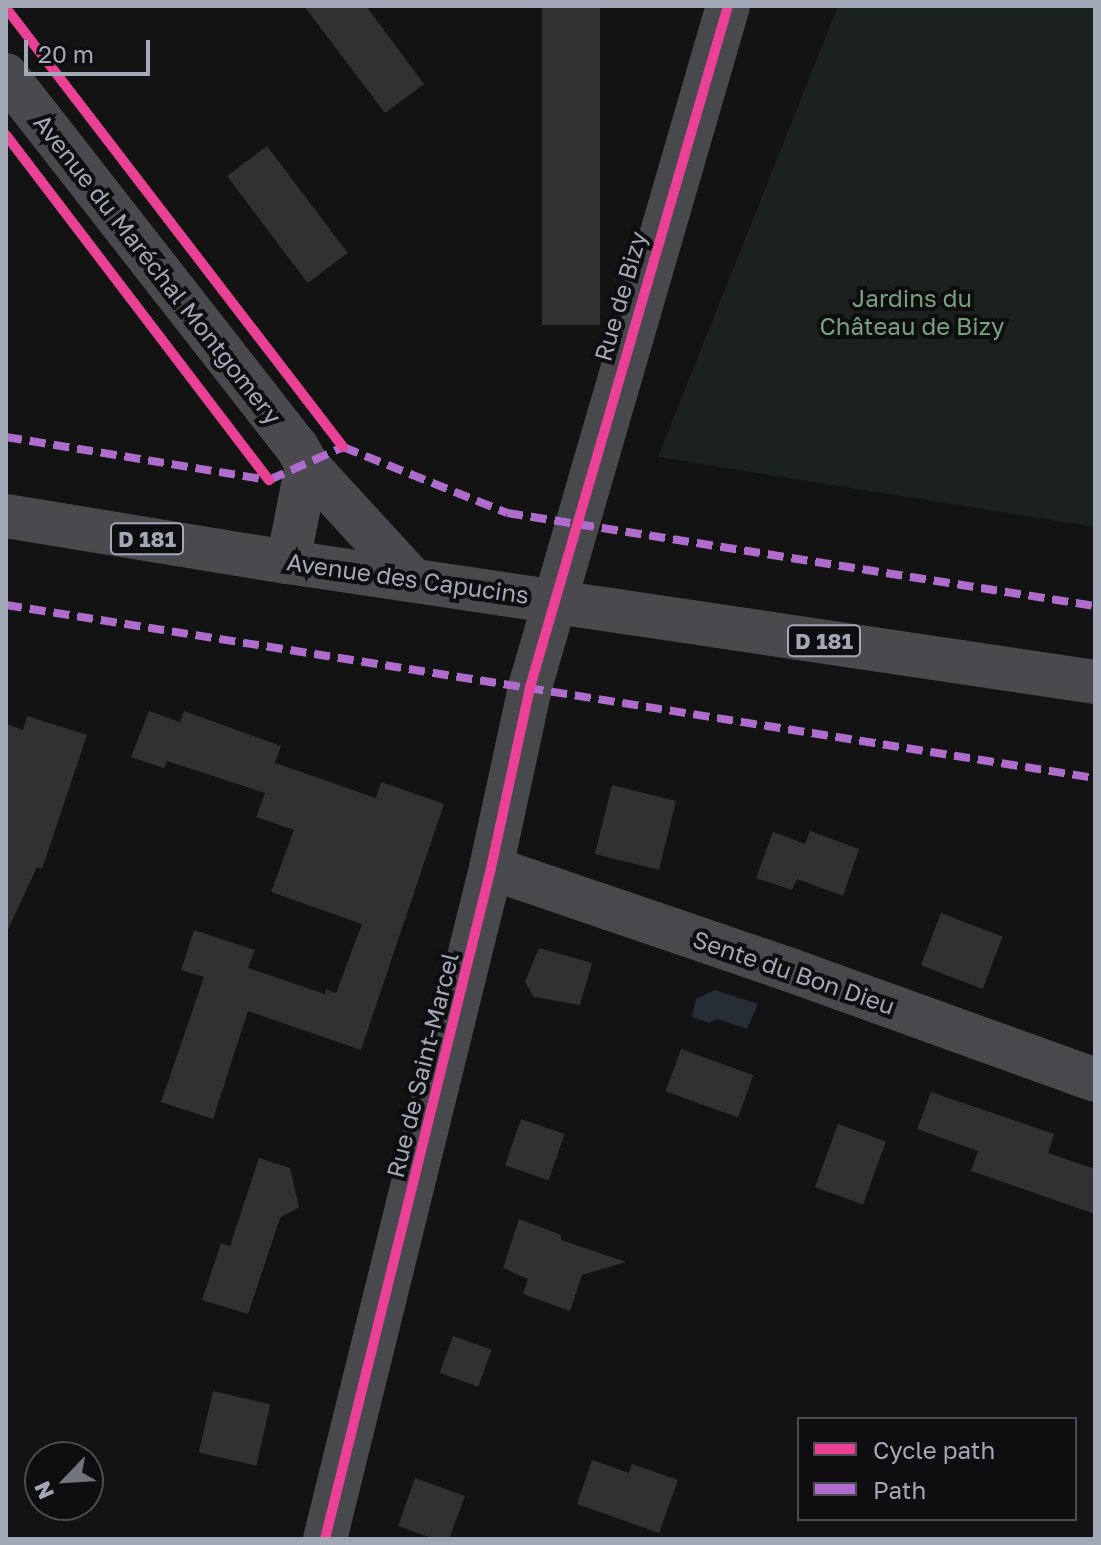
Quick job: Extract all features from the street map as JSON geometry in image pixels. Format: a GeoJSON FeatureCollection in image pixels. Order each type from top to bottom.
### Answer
{"type":"FeatureCollection","features":[{"type":"Feature","properties":{"kind":"main road","name":"Avenue du Maréchal Montgomery"},"geometry":{"type":"LineString","coordinates":[[6,75],[297,447],[307,465],[412,579]]}},
{"type":"Feature","properties":{"kind":"main road"},"geometry":{"type":"LineString","coordinates":[[288,562],[307,465]]}},
{"type":"Feature","properties":{"kind":"main road","name":"Avenue des Capucins"},"geometry":{"type":"LineString","coordinates":[[6,516],[288,562],[1095,682]]}},
{"type":"Feature","properties":{"kind":"street","name":"Rue de Bizy"},"geometry":{"type":"LineString","coordinates":[[553,599],[728,6]]}},
{"type":"Feature","properties":{"kind":"street","name":"Rue de Saint-Marcel"},"geometry":{"type":"LineString","coordinates":[[325,1539],[491,868],[530,687],[553,599]]}},
{"type":"Feature","properties":{"kind":"street","name":"Sente du Bon Dieu"},"geometry":{"type":"LineString","coordinates":[[491,868],[790,970],[1095,1080]]}},
{"type":"Feature","properties":{"kind":"green space","name":"Jardins du Château de Bizy"},"geometry":{"type":"Polygon","coordinates":[[[838,6],[1095,6],[1095,527],[658,457],[838,6]]]}},
{"type":"Feature","properties":{"kind":"shaded area"},"geometry":{"type":"Polygon","coordinates":[[[715,990],[758,1004],[747,1029],[718,1019],[709,1023],[692,1017],[696,999],[715,990]]]}},
{"type":"Feature","properties":{"kind":"building"},"geometry":{"type":"Polygon","coordinates":[[[304,6],[366,6],[424,84],[385,113],[304,6]]]}},
{"type":"Feature","properties":{"kind":"building"},"geometry":{"type":"Polygon","coordinates":[[[542,6],[600,6],[600,325],[542,325],[542,6]]]}},
{"type":"Feature","properties":{"kind":"building"},"geometry":{"type":"Polygon","coordinates":[[[267,146],[348,253],[308,283],[227,176],[267,146]]]}},
{"type":"Feature","properties":{"kind":"building"},"geometry":{"type":"Polygon","coordinates":[[[149,711],[180,722],[184,711],[281,746],[275,763],[376,798],[381,782],[444,804],[361,1050],[248,1011],[213,1119],[161,1102],[204,977],[181,970],[194,930],[255,950],[248,968],[325,994],[326,989],[336,993],[362,924],[271,892],[294,830],[256,817],[265,793],[167,761],[164,768],[131,757],[149,711]]]}},
{"type":"Feature","properties":{"kind":"building"},"geometry":{"type":"Polygon","coordinates":[[[27,716],[87,735],[42,869],[37,867],[6,934],[6,724],[23,730],[27,716]]]}},
{"type":"Feature","properties":{"kind":"building"},"geometry":{"type":"Polygon","coordinates":[[[612,785],[676,801],[659,870],[595,854],[612,785]]]}},
{"type":"Feature","properties":{"kind":"building"},"geometry":{"type":"Polygon","coordinates":[[[810,831],[859,849],[843,896],[797,879],[792,890],[756,878],[773,832],[805,844],[810,831]]]}},
{"type":"Feature","properties":{"kind":"building"},"geometry":{"type":"Polygon","coordinates":[[[941,913],[1003,937],[983,989],[921,965],[941,913]]]}},
{"type":"Feature","properties":{"kind":"building"},"geometry":{"type":"Polygon","coordinates":[[[539,948],[592,963],[580,1005],[534,997],[525,982],[539,948]]]}},
{"type":"Feature","properties":{"kind":"building"},"geometry":{"type":"Polygon","coordinates":[[[681,1049],[753,1075],[738,1118],[666,1091],[681,1049]]]}},
{"type":"Feature","properties":{"kind":"building"},"geometry":{"type":"Polygon","coordinates":[[[931,1092],[1054,1134],[1048,1153],[1095,1169],[1095,1214],[971,1171],[978,1151],[917,1129],[931,1092]]]}},
{"type":"Feature","properties":{"kind":"building"},"geometry":{"type":"Polygon","coordinates":[[[521,1119],[564,1134],[549,1180],[505,1165],[521,1119]]]}},
{"type":"Feature","properties":{"kind":"building"},"geometry":{"type":"Polygon","coordinates":[[[838,1124],[886,1141],[863,1204],[815,1187],[838,1124]]]}},
{"type":"Feature","properties":{"kind":"building"},"geometry":{"type":"Polygon","coordinates":[[[259,1158],[290,1168],[299,1207],[280,1218],[248,1314],[202,1300],[221,1243],[230,1246],[259,1158]]]}},
{"type":"Feature","properties":{"kind":"building"},"geometry":{"type":"Polygon","coordinates":[[[519,1219],[561,1235],[561,1240],[626,1262],[582,1275],[570,1311],[523,1294],[528,1279],[503,1268],[519,1219]]]}},
{"type":"Feature","properties":{"kind":"building"},"geometry":{"type":"Polygon","coordinates":[[[453,1336],[492,1350],[478,1387],[440,1373],[453,1336]]]}},
{"type":"Feature","properties":{"kind":"building"},"geometry":{"type":"Polygon","coordinates":[[[213,1391],[270,1404],[256,1466],[199,1452],[213,1391]]]}},
{"type":"Feature","properties":{"kind":"building"},"geometry":{"type":"Polygon","coordinates":[[[592,1460],[629,1473],[632,1464],[678,1480],[659,1533],[577,1504],[592,1460]]]}},
{"type":"Feature","properties":{"kind":"building"},"geometry":{"type":"Polygon","coordinates":[[[415,1478],[465,1496],[449,1539],[435,1539],[398,1526],[415,1478]]]}},
{"type":"Feature","properties":{"kind":"marked path"},"geometry":{"type":"LineString","coordinates":[[6,437],[269,480],[343,447],[507,513],[1095,606]]}},
{"type":"Feature","properties":{"kind":"marked path"},"geometry":{"type":"LineString","coordinates":[[6,605],[1095,778]]}},
{"type":"Feature","properties":{"kind":"cycle path"},"geometry":{"type":"LineString","coordinates":[[325,1539],[491,868],[530,687],[728,6]]}},
{"type":"Feature","properties":{"kind":"cycle path"},"geometry":{"type":"LineString","coordinates":[[6,8],[343,447]]}},
{"type":"Feature","properties":{"kind":"cycle path"},"geometry":{"type":"LineString","coordinates":[[6,135],[269,480]]}}]}
